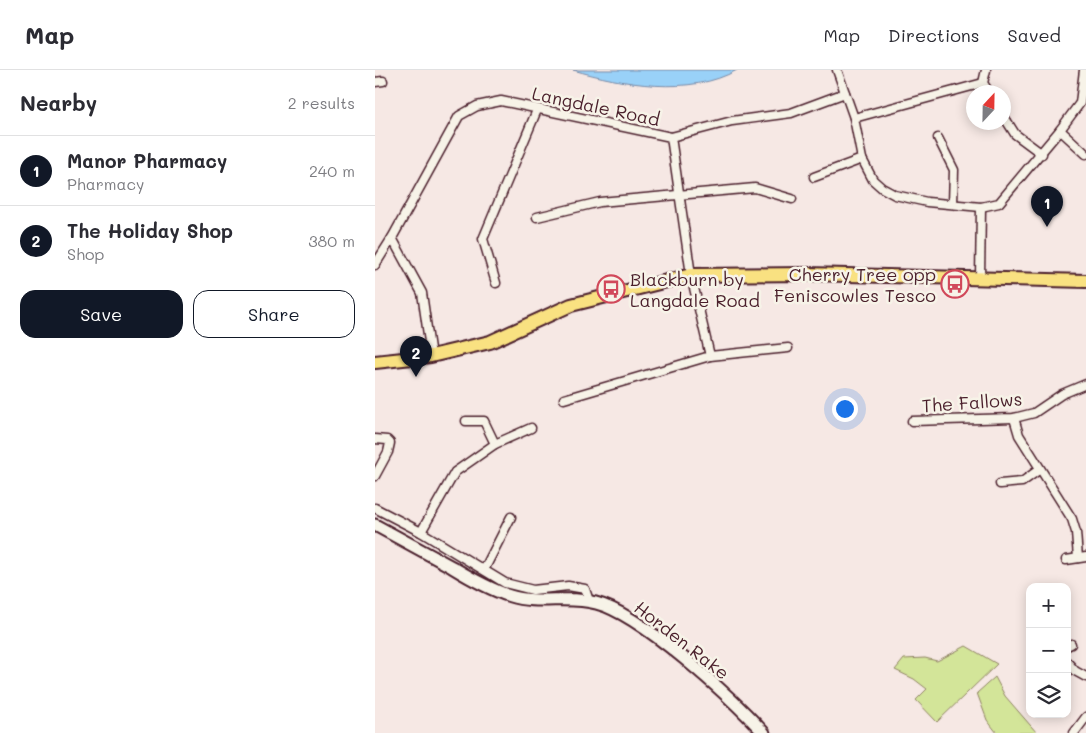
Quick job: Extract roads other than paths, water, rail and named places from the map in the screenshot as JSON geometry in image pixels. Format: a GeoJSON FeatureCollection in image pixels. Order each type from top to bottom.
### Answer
{"type":"FeatureCollection","features":[{"type":"Feature","properties":{"kind":"main road"},"geometry":{"type":"LineString","coordinates":[[375,362],[431,356],[489,342],[571,305],[691,275],[808,274],[1086,281]]}},
{"type":"Feature","properties":{"kind":"street"},"geometry":{"type":"LineString","coordinates":[[837,70],[854,118],[862,159],[873,180],[882,188],[895,195],[927,202],[981,207],[999,203],[1042,154],[1060,130],[1080,103],[1083,70]]}},
{"type":"Feature","properties":{"kind":"street"},"geometry":{"type":"LineString","coordinates":[[985,85],[983,82],[986,70]]}},
{"type":"Feature","properties":{"kind":"street"},"geometry":{"type":"LineString","coordinates":[[854,118],[983,82]]}},
{"type":"Feature","properties":{"kind":"street"},"geometry":{"type":"LineString","coordinates":[[671,136],[732,121],[791,113],[845,93]]}},
{"type":"Feature","properties":{"kind":"street","name":"Langdale Road"},"geometry":{"type":"LineString","coordinates":[[375,265],[392,238],[459,116],[477,106],[501,101],[537,110],[671,136],[678,196],[691,275],[709,356]]}},
{"type":"Feature","properties":{"kind":"street"},"geometry":{"type":"LineString","coordinates":[[496,283],[483,239],[537,110]]}},
{"type":"Feature","properties":{"kind":"street"},"geometry":{"type":"LineString","coordinates":[[1011,128],[1015,134],[1042,154]]}},
{"type":"Feature","properties":{"kind":"street"},"geometry":{"type":"LineString","coordinates":[[1060,130],[1086,154]]}},
{"type":"Feature","properties":{"kind":"street"},"geometry":{"type":"LineString","coordinates":[[938,138],[954,170],[953,204]]}},
{"type":"Feature","properties":{"kind":"street"},"geometry":{"type":"LineString","coordinates":[[814,177],[862,159]]}},
{"type":"Feature","properties":{"kind":"street"},"geometry":{"type":"LineString","coordinates":[[537,217],[600,202],[755,188],[792,199]]}},
{"type":"Feature","properties":{"kind":"street"},"geometry":{"type":"LineString","coordinates":[[980,278],[981,207]]}},
{"type":"Feature","properties":{"kind":"street"},"geometry":{"type":"LineString","coordinates":[[392,238],[422,293],[431,356]]}},
{"type":"Feature","properties":{"kind":"street"},"geometry":{"type":"LineString","coordinates":[[565,400],[709,356],[788,348]]}},
{"type":"Feature","properties":{"kind":"street","name":"The Fallows"},"geometry":{"type":"LineString","coordinates":[[912,421],[1014,418],[1034,413],[1062,394],[1086,384]]}},
{"type":"Feature","properties":{"kind":"street"},"geometry":{"type":"LineString","coordinates":[[1014,418],[1019,435],[1072,519],[1082,558],[1066,560]]}},
{"type":"Feature","properties":{"kind":"street"},"geometry":{"type":"LineString","coordinates":[[466,421],[484,421],[495,444]]}},
{"type":"Feature","properties":{"kind":"street"},"geometry":{"type":"LineString","coordinates":[[421,532],[455,472],[495,444],[531,428]]}},
{"type":"Feature","properties":{"kind":"street"},"geometry":{"type":"LineString","coordinates":[[375,439],[387,440],[390,444],[388,452],[375,476]]}},
{"type":"Feature","properties":{"kind":"street"},"geometry":{"type":"LineString","coordinates":[[1000,484],[1022,482],[1040,469]]}},
{"type":"Feature","properties":{"kind":"street"},"geometry":{"type":"LineString","coordinates":[[375,508],[421,532],[505,583],[533,590],[568,586],[585,589],[589,601]]}},
{"type":"Feature","properties":{"kind":"street"},"geometry":{"type":"LineString","coordinates":[[484,570],[511,517]]}},
{"type":"Feature","properties":{"kind":"street","name":"Horden Rake"},"geometry":{"type":"LineString","coordinates":[[375,525],[487,587],[511,596],[537,601],[589,601],[608,607],[643,628],[710,681],[764,733]]}},
{"type":"Feature","properties":{"kind":"street"},"geometry":{"type":"LineString","coordinates":[[1071,666],[1086,677]]}},
{"type":"Feature","properties":{"kind":"street"},"geometry":{"type":"LineString","coordinates":[[1074,733],[1086,717]]}},
{"type":"Feature","properties":{"kind":"water"},"geometry":{"type":"Polygon","coordinates":[[[573,70],[737,70],[718,78],[677,86],[613,80],[573,70]]]}},
{"type":"Feature","properties":{"kind":"place","name":"Manor Pharmacy"},"geometry":{"type":"Point","coordinates":[1047,227]}},
{"type":"Feature","properties":{"kind":"place","name":"Cherry Tree opp Feniscowles Tesco"},"geometry":{"type":"Point","coordinates":[955,284]}},
{"type":"Feature","properties":{"kind":"place","name":"Blackburn by Langdale Road"},"geometry":{"type":"Point","coordinates":[611,289]}},
{"type":"Feature","properties":{"kind":"place","name":"The Holiday Shop"},"geometry":{"type":"Point","coordinates":[416,377]}}]}
